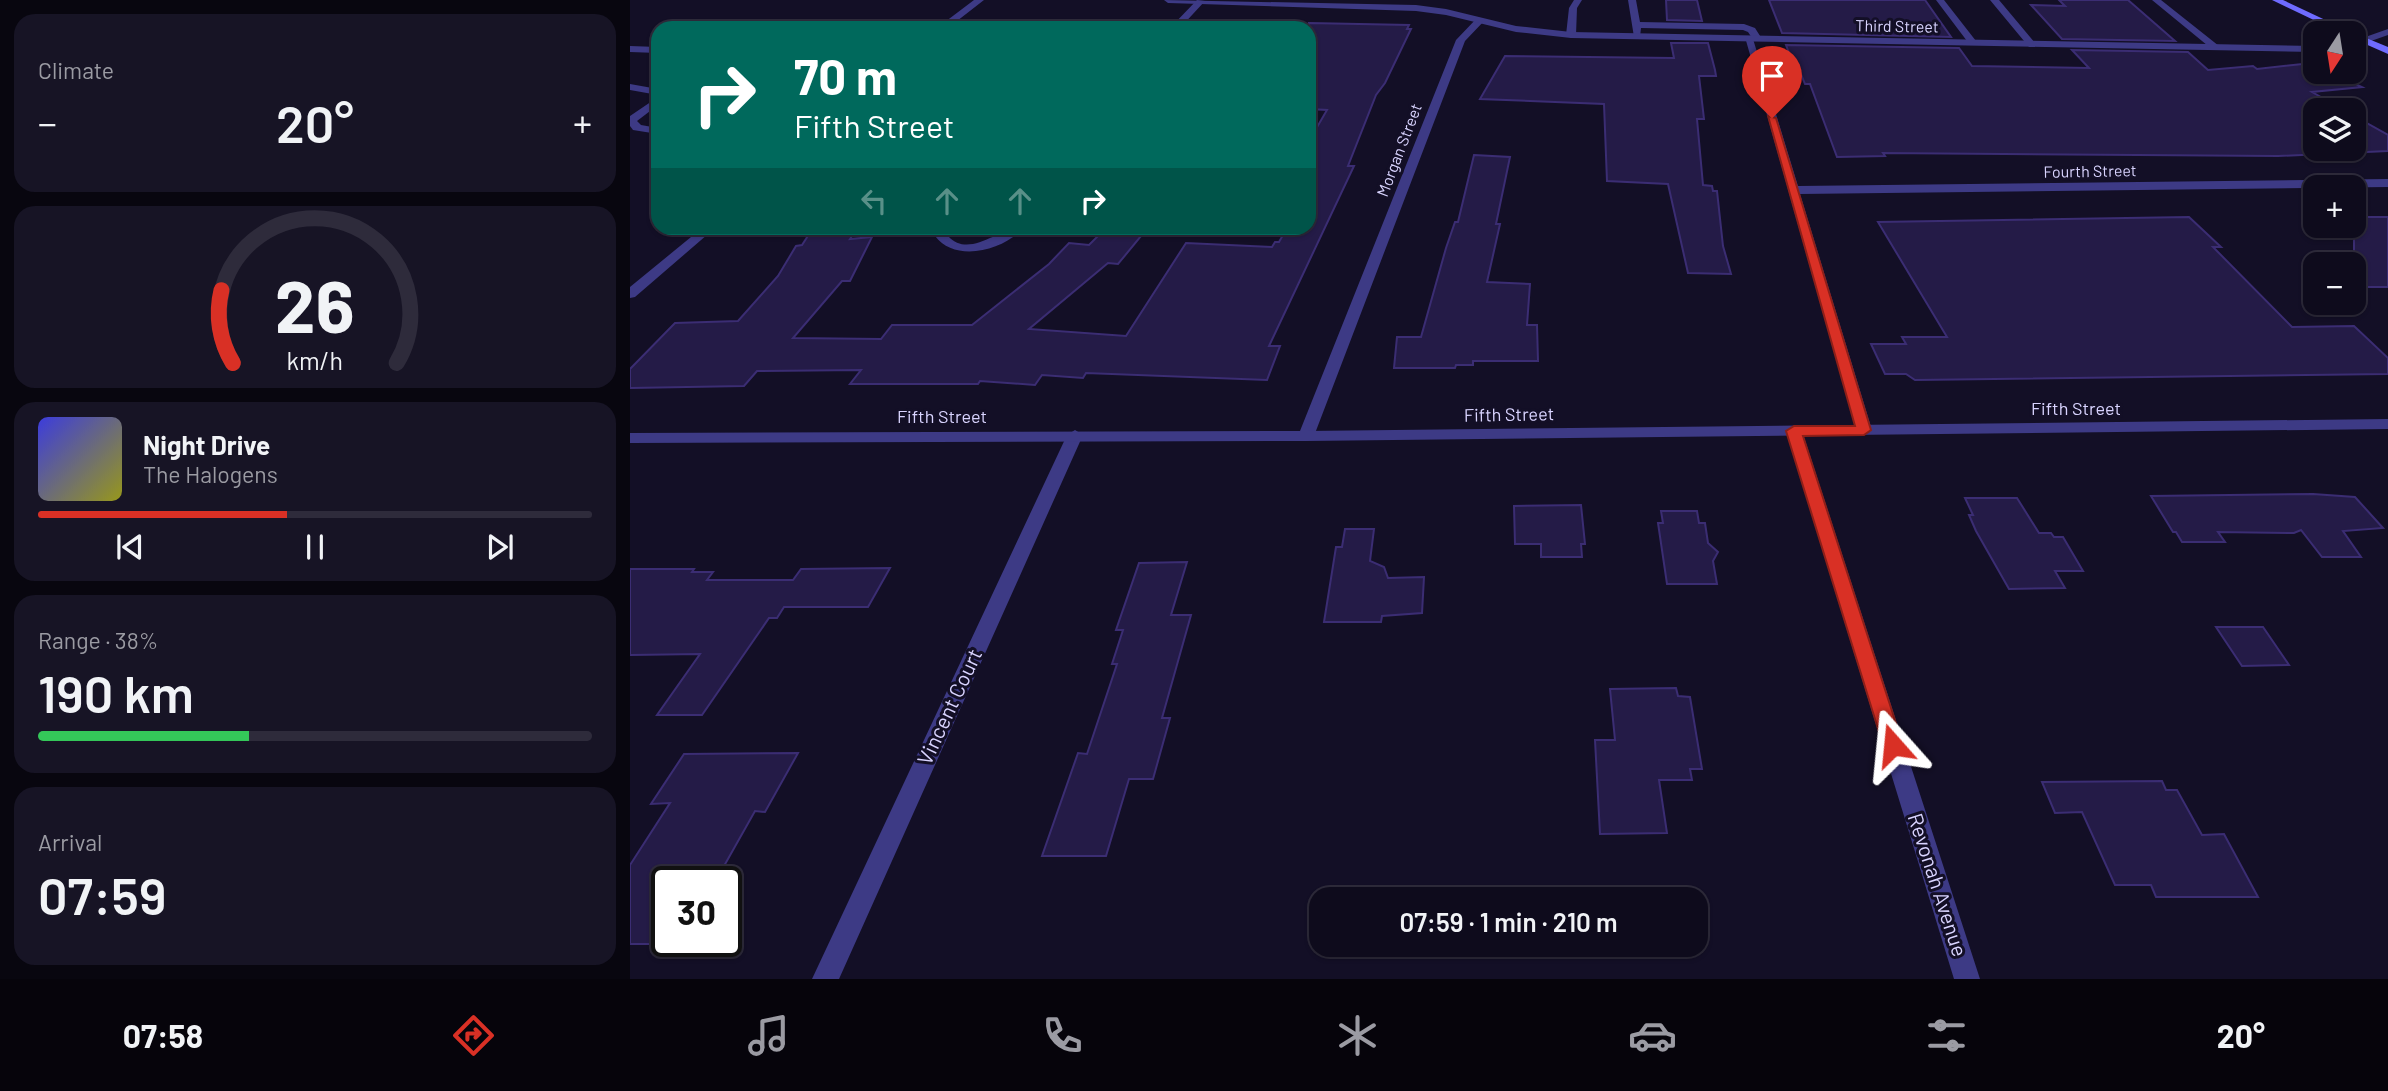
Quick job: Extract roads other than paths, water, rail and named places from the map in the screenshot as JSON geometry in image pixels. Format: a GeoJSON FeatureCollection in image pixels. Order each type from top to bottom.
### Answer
{"type":"FeatureCollection","features":[{"type":"Feature","properties":{"kind":"main road"},"geometry":{"type":"LineString","coordinates":[[2276,0],[2322,21]]}},
{"type":"Feature","properties":{"kind":"main road"},"geometry":{"type":"LineString","coordinates":[[2366,43],[2388,51]]}},
{"type":"Feature","properties":{"kind":"street"},"geometry":{"type":"LineString","coordinates":[[952,21],[980,0]]}},
{"type":"Feature","properties":{"kind":"street"},"geometry":{"type":"LineString","coordinates":[[1168,0],[1341,3],[1416,8],[1480,20]]}},
{"type":"Feature","properties":{"kind":"street"},"geometry":{"type":"LineString","coordinates":[[1571,35],[1573,8],[1578,0]]}},
{"type":"Feature","properties":{"kind":"street"},"geometry":{"type":"LineString","coordinates":[[1632,0],[1638,36]]}},
{"type":"Feature","properties":{"kind":"street"},"geometry":{"type":"LineString","coordinates":[[1940,0],[1973,43]]}},
{"type":"Feature","properties":{"kind":"street"},"geometry":{"type":"LineString","coordinates":[[1994,0],[2032,45]]}},
{"type":"Feature","properties":{"kind":"street"},"geometry":{"type":"LineString","coordinates":[[2156,0],[2216,48]]}},
{"type":"Feature","properties":{"kind":"street"},"geometry":{"type":"LineString","coordinates":[[1182,21],[1201,1]]}},
{"type":"Feature","properties":{"kind":"street","name":"Third Street"},"geometry":{"type":"LineString","coordinates":[[1480,20],[1516,29],[1571,35],[2303,49]]}},
{"type":"Feature","properties":{"kind":"street","name":"Morgan Street"},"geometry":{"type":"LineString","coordinates":[[1306,436],[1461,40],[1480,20]]}},
{"type":"Feature","properties":{"kind":"street"},"geometry":{"type":"LineString","coordinates":[[1636,25],[1744,27],[1752,30],[1752,39],[1792,190],[1864,430]]}},
{"type":"Feature","properties":{"kind":"street"},"geometry":{"type":"LineString","coordinates":[[2366,38],[2388,32]]}},
{"type":"Feature","properties":{"kind":"street"},"geometry":{"type":"LineString","coordinates":[[630,49],[651,50]]}},
{"type":"Feature","properties":{"kind":"street"},"geometry":{"type":"LineString","coordinates":[[630,87],[651,91]]}},
{"type":"Feature","properties":{"kind":"street"},"geometry":{"type":"LineString","coordinates":[[651,105],[631,120],[637,128],[651,130]]}},
{"type":"Feature","properties":{"kind":"street","name":"Fourth Street"},"geometry":{"type":"LineString","coordinates":[[1792,190],[2388,183]]}},
{"type":"Feature","properties":{"kind":"street"},"geometry":{"type":"LineString","coordinates":[[630,294],[701,235]]}},
{"type":"Feature","properties":{"kind":"street"},"geometry":{"type":"LineString","coordinates":[[942,235],[944,241],[963,247],[997,241],[1006,235]]}},
{"type":"Feature","properties":{"kind":"street","name":"Fifth Street"},"geometry":{"type":"LineString","coordinates":[[630,438],[1306,436],[2388,424]]}},
{"type":"Feature","properties":{"kind":"street","name":"Revonah Avenue"},"geometry":{"type":"LineString","coordinates":[[1794,431],[1967,979]]}},
{"type":"Feature","properties":{"kind":"street","name":"Vincent Court"},"geometry":{"type":"LineString","coordinates":[[825,979],[1075,435]]}}]}
